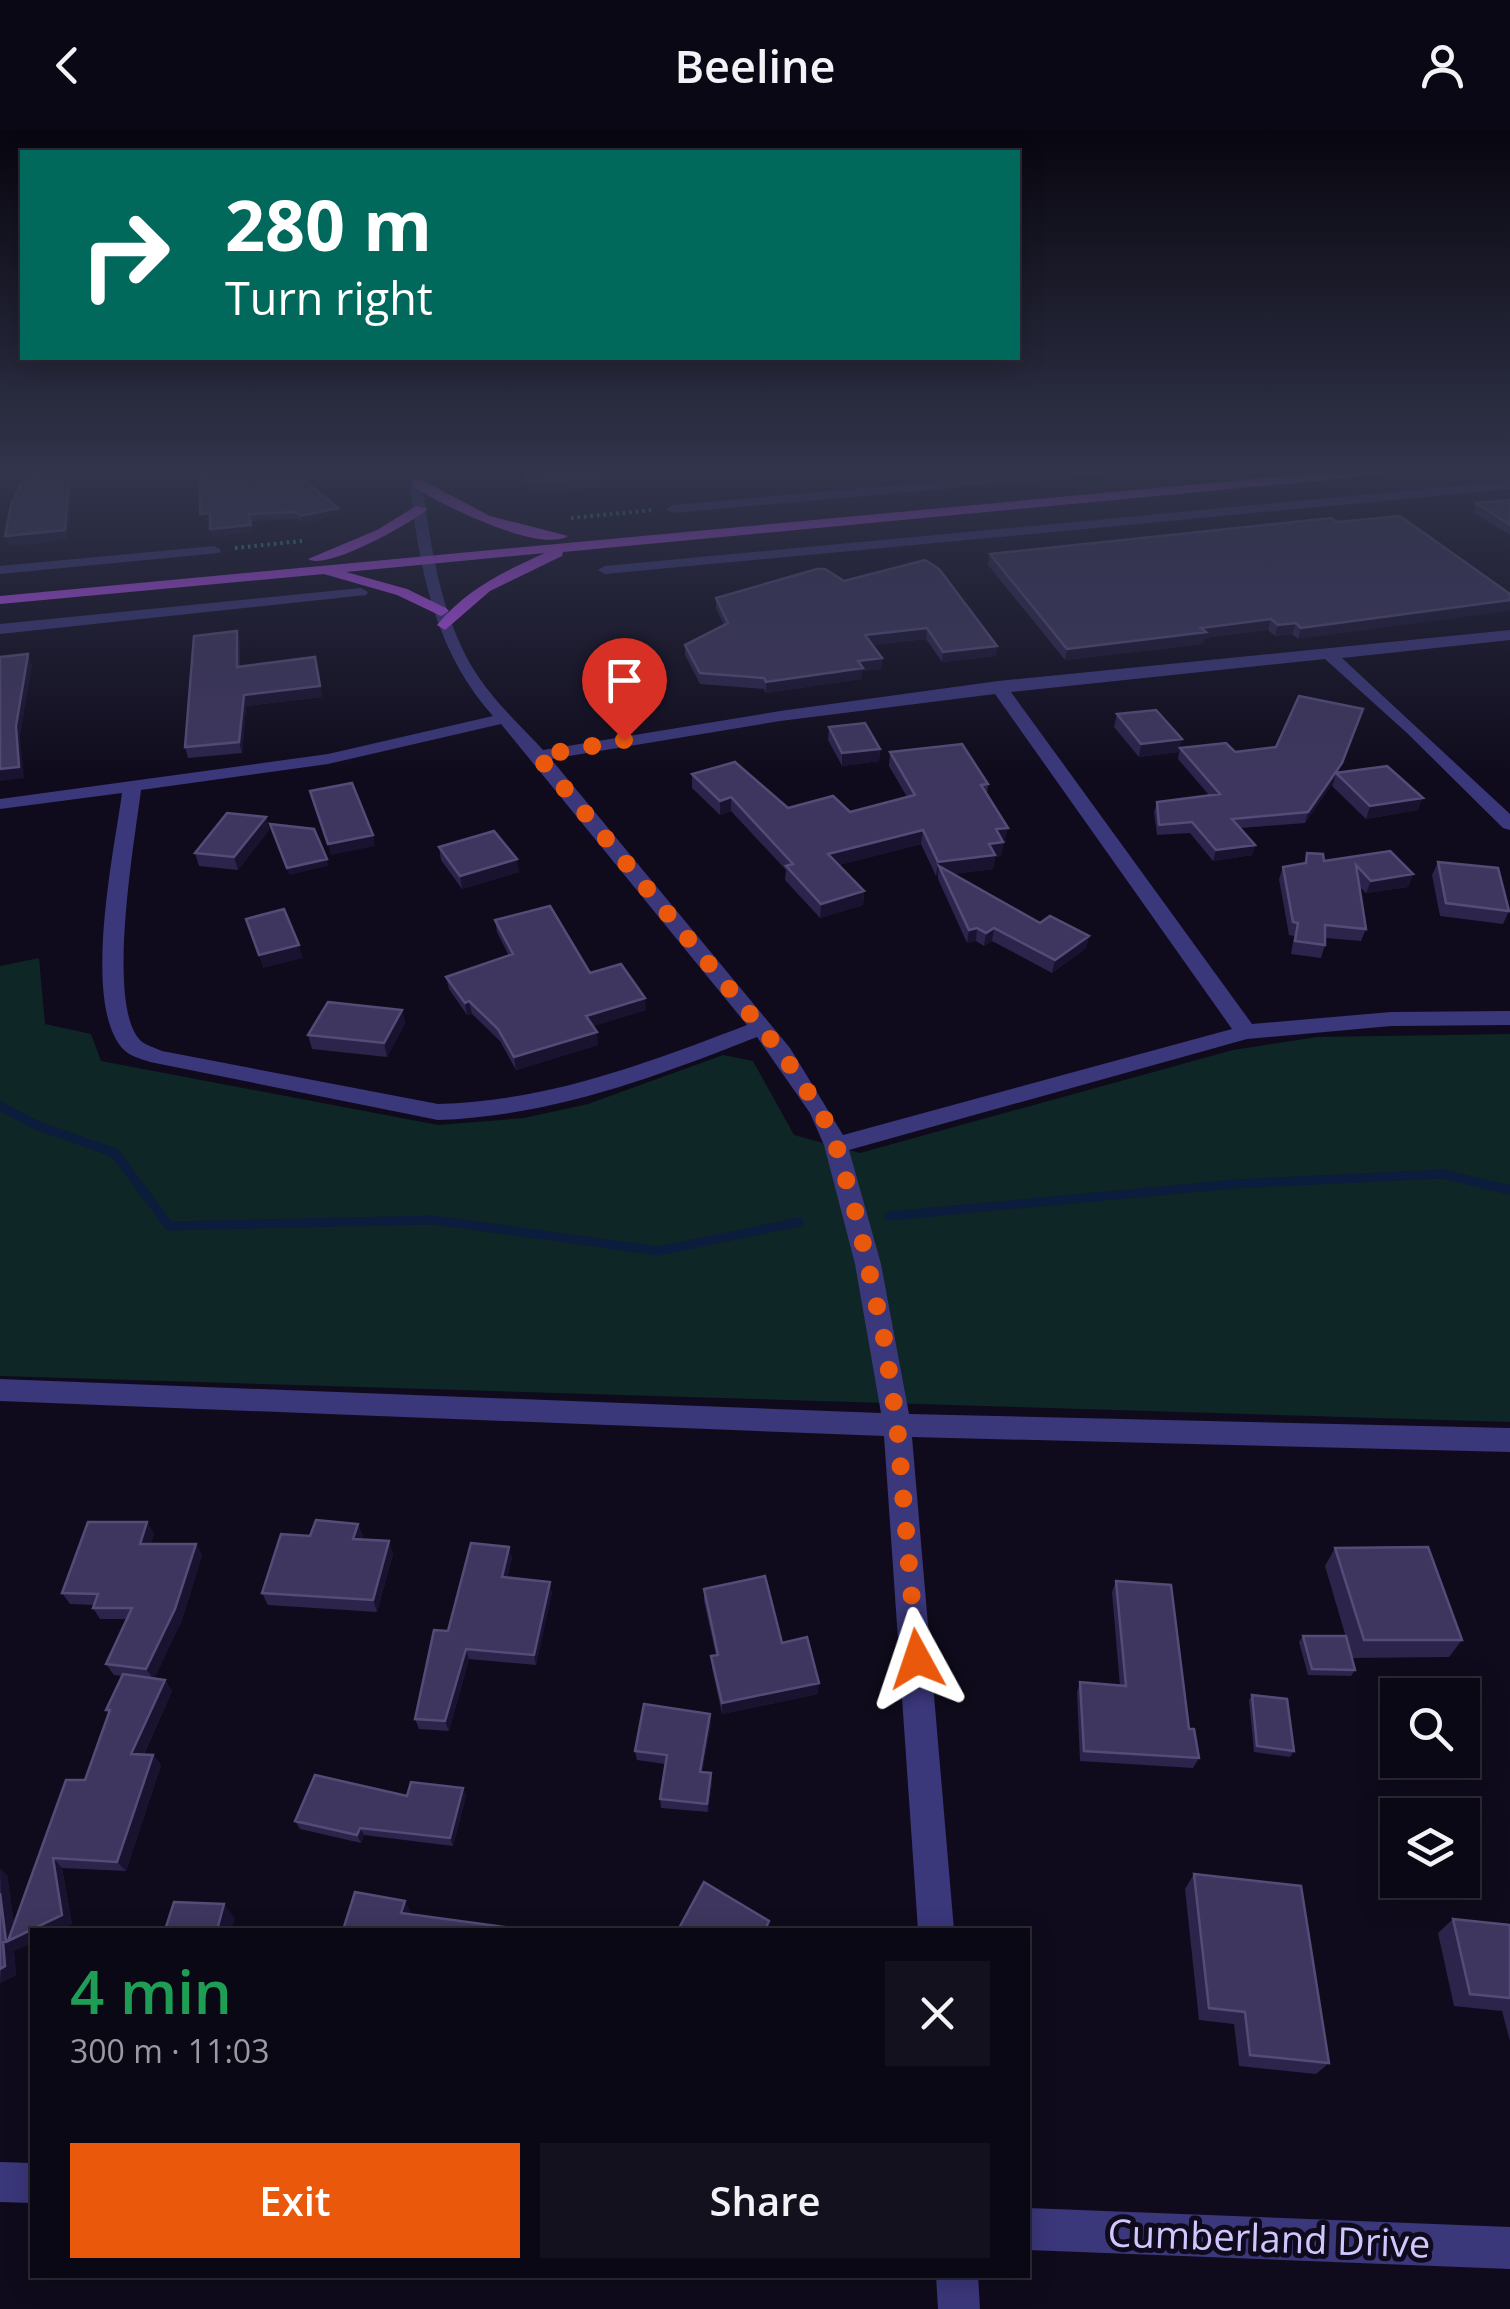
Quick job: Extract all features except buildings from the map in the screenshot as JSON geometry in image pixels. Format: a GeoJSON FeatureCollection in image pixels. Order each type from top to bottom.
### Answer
{"type":"FeatureCollection","features":[{"type":"Feature","properties":{"kind":"main road"},"geometry":{"type":"LineString","coordinates":[[0,600],[275,572]]}},
{"type":"Feature","properties":{"kind":"main road"},"geometry":{"type":"LineString","coordinates":[[329,572],[402,592],[443,618],[494,579],[511,572]]}},
{"type":"Feature","properties":{"kind":"street"},"geometry":{"type":"LineString","coordinates":[[430,572],[443,618],[478,690],[538,756],[802,1081],[836,1145],[872,1282],[897,1424],[936,1928]]}},
{"type":"Feature","properties":{"kind":"street"},"geometry":{"type":"LineString","coordinates":[[0,629],[361,592]]}},
{"type":"Feature","properties":{"kind":"street"},"geometry":{"type":"LineString","coordinates":[[538,756],[643,736],[998,686],[1510,635]]}},
{"type":"Feature","properties":{"kind":"street"},"geometry":{"type":"LineString","coordinates":[[1328,656],[1413,729],[1510,824]]}},
{"type":"Feature","properties":{"kind":"street"},"geometry":{"type":"LineString","coordinates":[[998,686],[1246,1032]]}},
{"type":"Feature","properties":{"kind":"street"},"geometry":{"type":"LineString","coordinates":[[0,804],[328,759],[502,719]]}},
{"type":"Feature","properties":{"kind":"street"},"geometry":{"type":"LineString","coordinates":[[132,788],[111,976],[117,1015],[129,1042],[139,1050],[438,1112],[465,1112],[584,1093],[760,1028]]}},
{"type":"Feature","properties":{"kind":"street"},"geometry":{"type":"LineString","coordinates":[[836,1145],[1246,1032],[1391,1019],[1510,1018]]}},
{"type":"Feature","properties":{"kind":"street"},"geometry":{"type":"LineString","coordinates":[[0,1390],[897,1424],[1510,1440]]}},
{"type":"Feature","properties":{"kind":"street"},"geometry":{"type":"LineString","coordinates":[[0,2182],[30,2183]]}},
{"type":"Feature","properties":{"kind":"street","name":"Cumberland Drive"},"geometry":{"type":"LineString","coordinates":[[1030,2229],[1510,2248]]}},
{"type":"Feature","properties":{"kind":"street"},"geometry":{"type":"LineString","coordinates":[[958,2278],[959,2309]]}},
{"type":"Feature","properties":{"kind":"green space"},"geometry":{"type":"Polygon","coordinates":[[[39,958],[45,1024],[91,1034],[101,1061],[438,1125],[524,1118],[588,1104],[723,1055],[753,1061],[794,1135],[860,1153],[1233,1050],[1317,1037],[1510,1034],[1510,1422],[0,1376],[0,966],[39,958]]]}},
{"type":"Feature","properties":{"kind":"waterway"},"geometry":{"type":"LineString","coordinates":[[0,1106],[36,1125],[115,1153],[169,1226],[434,1220],[659,1251],[799,1222]]}},
{"type":"Feature","properties":{"kind":"waterway"},"geometry":{"type":"LineString","coordinates":[[889,1216],[1235,1184],[1443,1174],[1510,1190]]}},
{"type":"Feature","properties":{"kind":"route"},"geometry":{"type":"LineString","coordinates":[[624,740],[538,756],[782,1053],[821,1112],[836,1145],[847,1176],[884,1338],[897,1424],[917,1659]]}}]}
